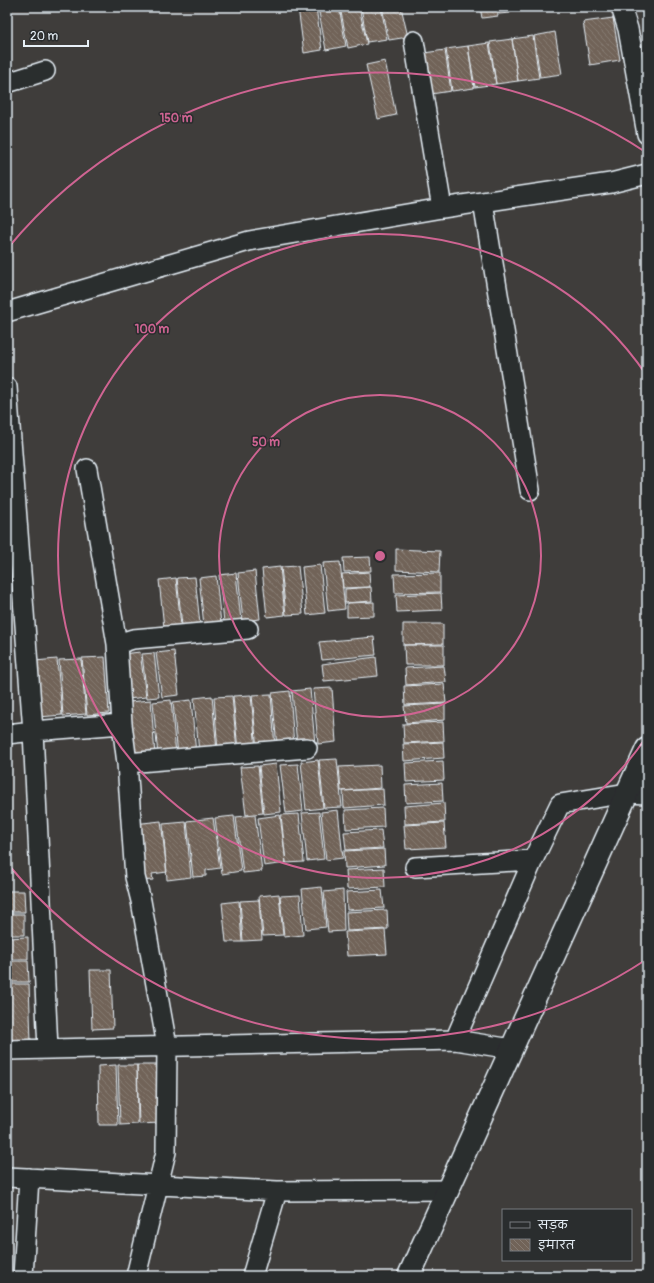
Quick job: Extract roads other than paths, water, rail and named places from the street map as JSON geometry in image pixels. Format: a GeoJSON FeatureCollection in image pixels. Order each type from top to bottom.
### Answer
{"type":"FeatureCollection","features":[{"type":"Feature","properties":{"kind":"street"},"geometry":{"type":"LineString","coordinates":[[621,7],[628,29],[647,134]]}},
{"type":"Feature","properties":{"kind":"street"},"geometry":{"type":"LineString","coordinates":[[414,41],[442,208]]}},
{"type":"Feature","properties":{"kind":"street"},"geometry":{"type":"LineString","coordinates":[[7,83],[46,71]]}},
{"type":"Feature","properties":{"kind":"street"},"geometry":{"type":"LineString","coordinates":[[7,312],[249,241],[442,208],[611,183],[647,174]]}},
{"type":"Feature","properties":{"kind":"street"},"geometry":{"type":"LineString","coordinates":[[483,202],[530,490]]}},
{"type":"Feature","properties":{"kind":"street"},"geometry":{"type":"LineString","coordinates":[[7,388],[33,731],[48,1049]]}},
{"type":"Feature","properties":{"kind":"street"},"geometry":{"type":"LineString","coordinates":[[87,469],[117,644],[135,877],[141,901],[167,1046],[166,1152],[136,1276]]}},
{"type":"Feature","properties":{"kind":"street"},"geometry":{"type":"LineString","coordinates":[[117,644],[133,639],[248,629]]}},
{"type":"Feature","properties":{"kind":"street"},"geometry":{"type":"LineString","coordinates":[[7,734],[122,724]]}},
{"type":"Feature","properties":{"kind":"street"},"geometry":{"type":"LineString","coordinates":[[127,764],[307,748]]}},
{"type":"Feature","properties":{"kind":"street"},"geometry":{"type":"LineString","coordinates":[[409,1276],[512,1049],[637,794],[647,749]]}},
{"type":"Feature","properties":{"kind":"street"},"geometry":{"type":"LineString","coordinates":[[455,1040],[533,860],[560,804],[637,794]]}},
{"type":"Feature","properties":{"kind":"street"},"geometry":{"type":"LineString","coordinates":[[415,867],[533,860]]}},
{"type":"Feature","properties":{"kind":"street"},"geometry":{"type":"LineString","coordinates":[[7,1050],[455,1040],[512,1049]]}},
{"type":"Feature","properties":{"kind":"street"},"geometry":{"type":"LineString","coordinates":[[7,1177],[277,1191],[448,1190]]}},
{"type":"Feature","properties":{"kind":"street"},"geometry":{"type":"LineString","coordinates":[[22,1276],[29,1178]]}},
{"type":"Feature","properties":{"kind":"street"},"geometry":{"type":"LineString","coordinates":[[252,1276],[277,1191]]}}]}
